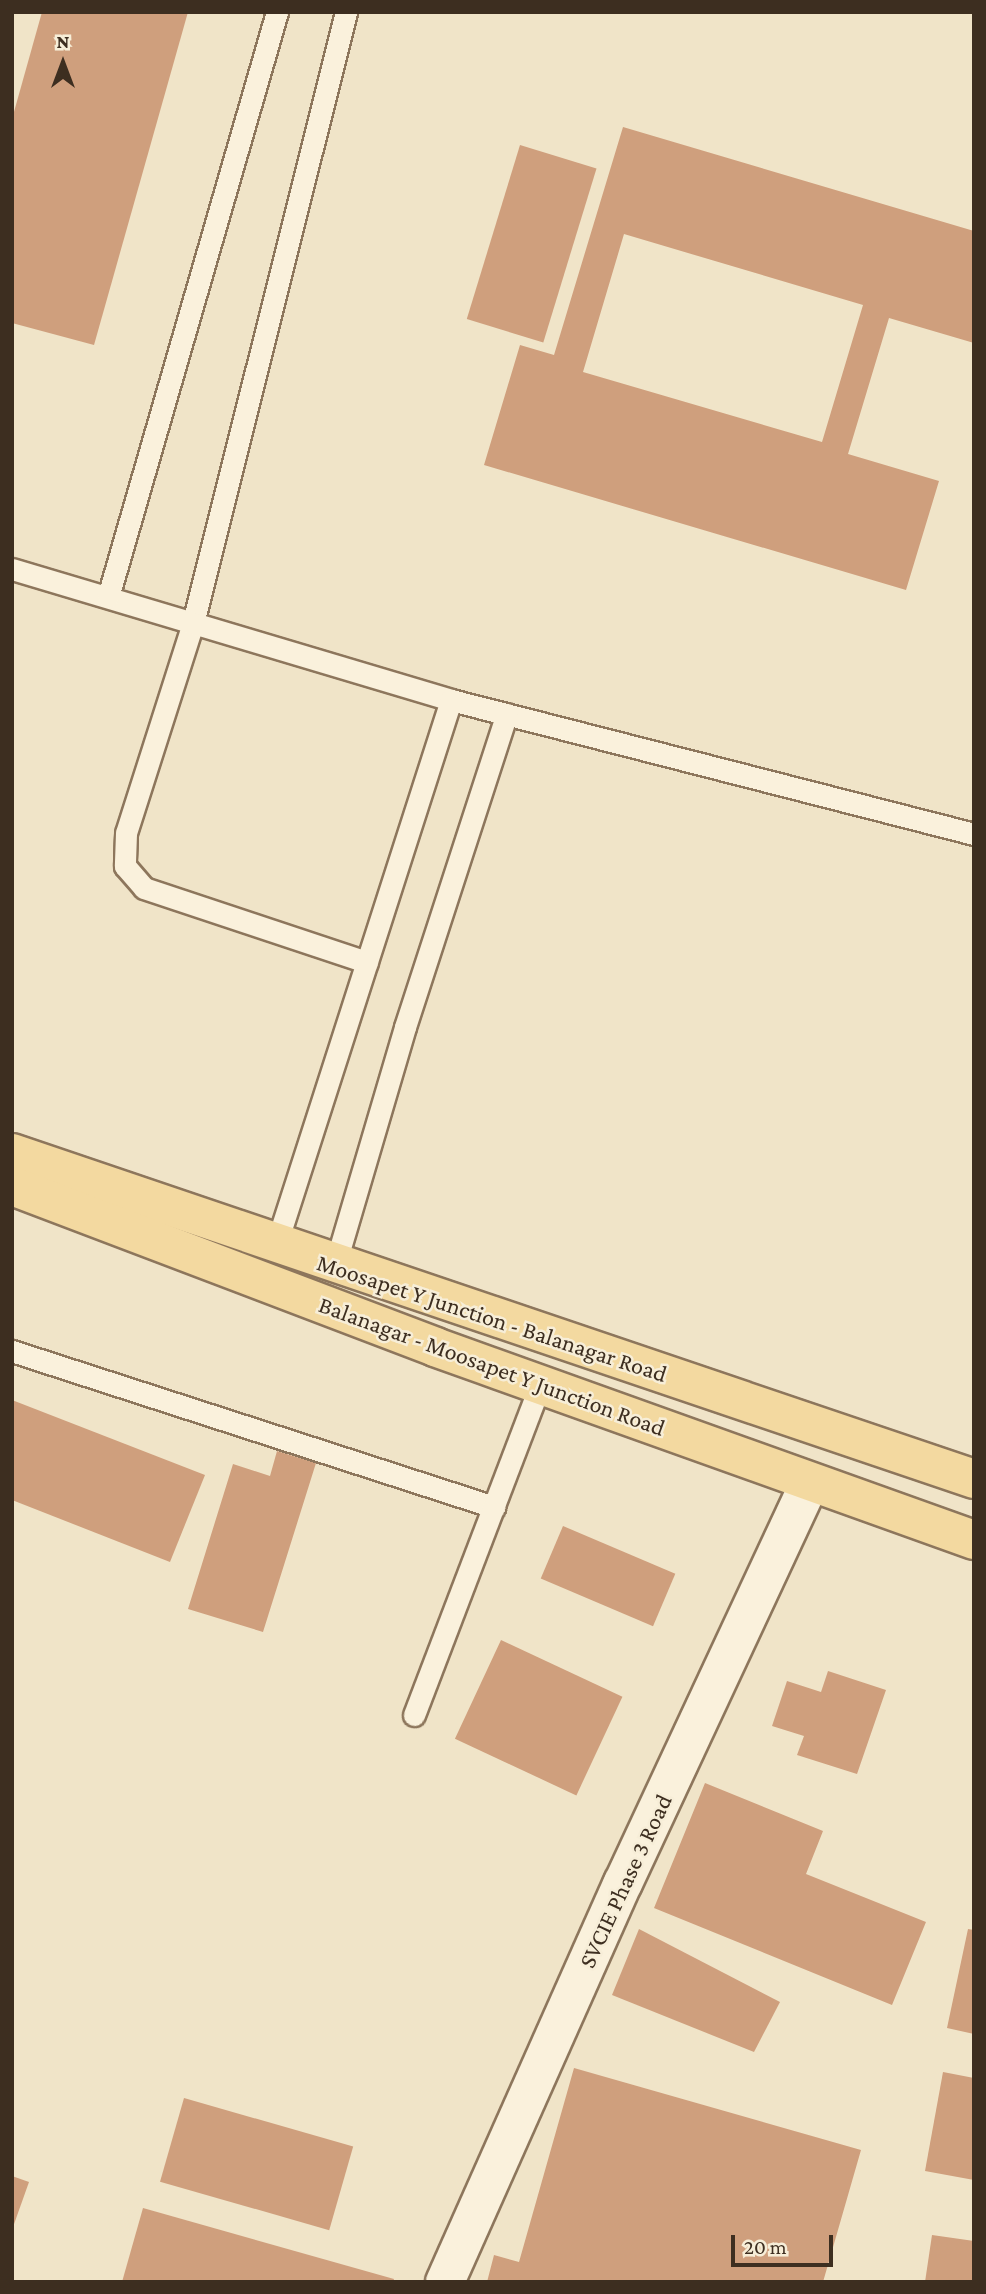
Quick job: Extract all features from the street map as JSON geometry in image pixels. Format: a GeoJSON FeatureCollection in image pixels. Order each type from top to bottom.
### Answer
{"type":"FeatureCollection","features":[{"type":"Feature","properties":{"kind":"main road","name":"Moosapet Y Junction - Balanagar Road"},"geometry":{"type":"LineString","coordinates":[[12,1153],[335,1265],[971,1471]]}},
{"type":"Feature","properties":{"kind":"main road","name":"Balanagar - Moosapet Y Junction Road"},"geometry":{"type":"LineString","coordinates":[[12,1186],[540,1385],[974,1540]]}},
{"type":"Feature","properties":{"kind":"street","name":"SVCIE Phase 3 Road"},"geometry":{"type":"LineString","coordinates":[[445,2282],[622,1883],[810,1482]]}},
{"type":"Feature","properties":{"kind":"lane"},"geometry":{"type":"LineString","coordinates":[[108,597],[277,12]]}},
{"type":"Feature","properties":{"kind":"lane"},"geometry":{"type":"LineString","coordinates":[[346,12],[193,623],[126,833],[125,866],[144,888],[367,962]]}},
{"type":"Feature","properties":{"kind":"lane"},"geometry":{"type":"LineString","coordinates":[[12,569],[451,699],[974,834]]}},
{"type":"Feature","properties":{"kind":"lane"},"geometry":{"type":"LineString","coordinates":[[276,1245],[451,699]]}},
{"type":"Feature","properties":{"kind":"lane"},"geometry":{"type":"LineString","coordinates":[[335,1265],[405,1027],[507,714]]}},
{"type":"Feature","properties":{"kind":"lane"},"geometry":{"type":"LineString","coordinates":[[12,1351],[494,1507]]}},
{"type":"Feature","properties":{"kind":"lane"},"geometry":{"type":"LineString","coordinates":[[414,1715],[540,1385]]}},
{"type":"Feature","properties":{"kind":"building"},"geometry":{"type":"Polygon","coordinates":[[[42,12],[188,12],[94,345],[12,323],[12,119],[42,12]]]}},
{"type":"Feature","properties":{"kind":"building"},"geometry":{"type":"Polygon","coordinates":[[[623,127],[974,231],[974,343],[889,318],[848,454],[939,481],[906,590],[484,465],[520,345],[554,355],[623,127]],[[624,234],[583,372],[822,442],[863,305],[624,234]]]}},
{"type":"Feature","properties":{"kind":"building"},"geometry":{"type":"Polygon","coordinates":[[[520,145],[597,168],[543,342],[467,319],[520,145]]]}},
{"type":"Feature","properties":{"kind":"building"},"geometry":{"type":"Polygon","coordinates":[[[12,1400],[205,1475],[170,1562],[12,1500],[12,1400]]]}},
{"type":"Feature","properties":{"kind":"building"},"geometry":{"type":"Polygon","coordinates":[[[277,1451],[316,1463],[263,1632],[188,1609],[233,1464],[270,1476],[277,1451]]]}},
{"type":"Feature","properties":{"kind":"building"},"geometry":{"type":"Polygon","coordinates":[[[563,1526],[675,1574],[653,1626],[541,1578],[563,1526]]]}},
{"type":"Feature","properties":{"kind":"building"},"geometry":{"type":"Polygon","coordinates":[[[501,1640],[622,1697],[576,1795],[455,1739],[501,1640]]]}},
{"type":"Feature","properties":{"kind":"building"},"geometry":{"type":"Polygon","coordinates":[[[828,1671],[886,1690],[857,1774],[797,1755],[804,1736],[772,1726],[787,1681],[821,1692],[828,1671]]]}},
{"type":"Feature","properties":{"kind":"building"},"geometry":{"type":"Polygon","coordinates":[[[705,1783],[823,1831],[806,1874],[926,1922],[892,2005],[654,1908],[705,1783]]]}},
{"type":"Feature","properties":{"kind":"building"},"geometry":{"type":"Polygon","coordinates":[[[639,1929],[780,2002],[754,2052],[612,1995],[639,1929]]]}},
{"type":"Feature","properties":{"kind":"building"},"geometry":{"type":"Polygon","coordinates":[[[968,1929],[974,1930],[974,2034],[947,2028],[968,1929]]]}},
{"type":"Feature","properties":{"kind":"building"},"geometry":{"type":"Polygon","coordinates":[[[574,2068],[861,2150],[823,2282],[487,2282],[494,2255],[519,2262],[574,2068]]]}},
{"type":"Feature","properties":{"kind":"building"},"geometry":{"type":"Polygon","coordinates":[[[943,2072],[974,2078],[974,2180],[925,2171],[943,2072]]]}},
{"type":"Feature","properties":{"kind":"building"},"geometry":{"type":"Polygon","coordinates":[[[184,2098],[353,2147],[329,2230],[160,2182],[184,2098]]]}},
{"type":"Feature","properties":{"kind":"building"},"geometry":{"type":"Polygon","coordinates":[[[12,2176],[29,2182],[13,2227],[12,2227],[12,2176]]]}},
{"type":"Feature","properties":{"kind":"building"},"geometry":{"type":"Polygon","coordinates":[[[143,2208],[394,2279],[393,2282],[122,2282],[143,2208]]]}},
{"type":"Feature","properties":{"kind":"building"},"geometry":{"type":"Polygon","coordinates":[[[932,2235],[974,2241],[974,2282],[925,2282],[932,2235]]]}}]}
